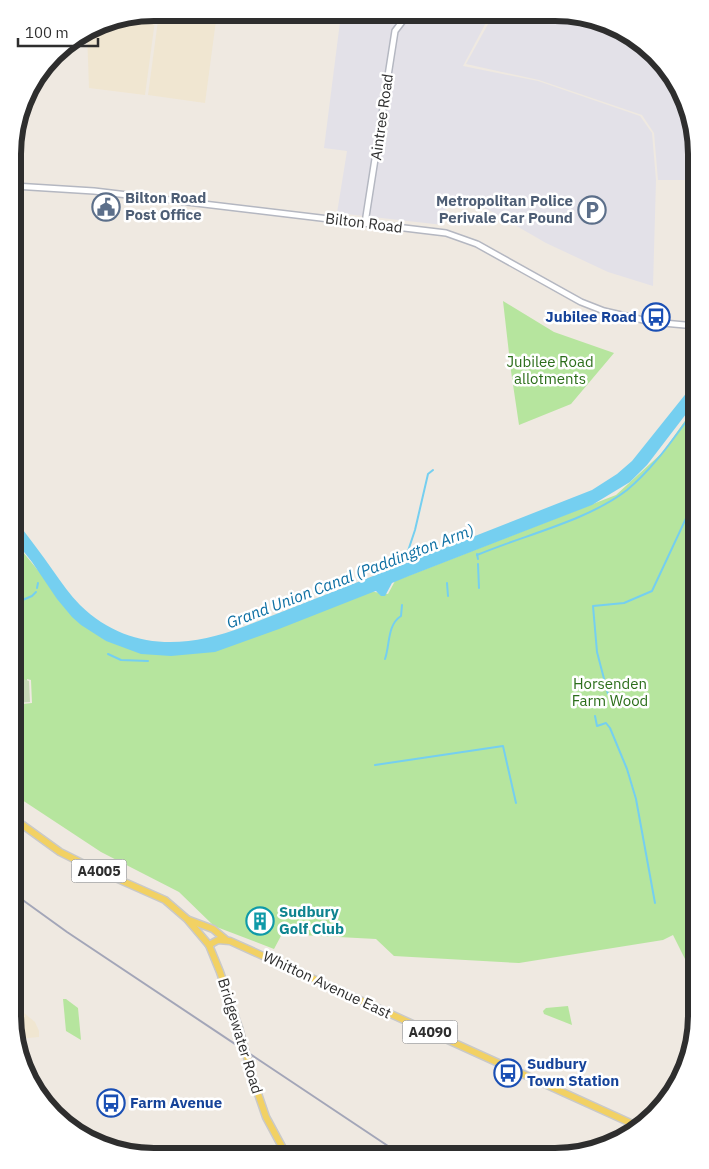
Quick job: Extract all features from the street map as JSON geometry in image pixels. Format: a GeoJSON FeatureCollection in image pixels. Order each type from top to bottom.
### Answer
{"type":"FeatureCollection","features":[{"type":"Feature","properties":{"kind":"main road","name":"Bridgewater Road"},"geometry":{"type":"LineString","coordinates":[[21,824],[60,852],[165,900],[188,919],[209,945],[223,979],[266,1117],[283,1148]]}},
{"type":"Feature","properties":{"kind":"main road","name":"Bridgewater Road"},"geometry":{"type":"LineString","coordinates":[[188,919],[213,929],[225,940]]}},
{"type":"Feature","properties":{"kind":"main road"},"geometry":{"type":"LineString","coordinates":[[209,945],[218,940],[225,940]]}},
{"type":"Feature","properties":{"kind":"main road","name":"Whitton Avenue East"},"geometry":{"type":"LineString","coordinates":[[225,940],[631,1123]]}},
{"type":"Feature","properties":{"kind":"street","name":"Aintree Road"},"geometry":{"type":"LineString","coordinates":[[365,223],[395,31],[402,21]]}},
{"type":"Feature","properties":{"kind":"street","name":"Bilton Road"},"geometry":{"type":"LineString","coordinates":[[21,186],[91,190],[446,233],[477,244],[537,279],[588,305],[652,322],[688,325]]}},
{"type":"Feature","properties":{"kind":"shaded area"},"geometry":{"type":"Polygon","coordinates":[[[487,21],[463,66],[538,81],[640,116],[652,133],[656,180],[653,286],[608,272],[546,243],[480,205],[448,197],[443,225],[337,213],[347,151],[324,148],[340,22],[487,21]]]}},
{"type":"Feature","properties":{"kind":"shaded area"},"geometry":{"type":"Polygon","coordinates":[[[490,21],[572,22],[605,31],[621,39],[649,60],[670,88],[678,104],[687,137],[688,180],[658,180],[654,133],[642,115],[539,80],[466,64],[490,21]]]}},
{"type":"Feature","properties":{"kind":"shaded area"},"geometry":{"type":"Polygon","coordinates":[[[155,22],[145,95],[89,88],[87,39],[120,26],[155,22]]]}},
{"type":"Feature","properties":{"kind":"shaded area"},"geometry":{"type":"Polygon","coordinates":[[[158,22],[216,22],[205,103],[148,95],[158,22]]]}},
{"type":"Feature","properties":{"kind":"shaded area"},"geometry":{"type":"Polygon","coordinates":[[[21,1011],[35,1022],[39,1031],[39,1037],[24,1038],[21,1011]]]}},
{"type":"Feature","properties":{"kind":"green space","name":"Jubilee Road allotments"},"geometry":{"type":"Polygon","coordinates":[[[503,301],[554,332],[614,353],[571,404],[519,425],[511,371],[503,301]]]}},
{"type":"Feature","properties":{"kind":"green space","name":"Horsenden Farm Wood"},"geometry":{"type":"Polygon","coordinates":[[[688,417],[687,963],[673,935],[663,940],[519,963],[394,956],[376,939],[282,934],[274,949],[214,926],[179,892],[101,852],[21,799],[21,704],[32,703],[31,680],[27,679],[27,683],[21,680],[21,550],[78,619],[105,640],[153,654],[197,653],[368,591],[388,594],[395,581],[616,495],[663,452],[688,417]]]}},
{"type":"Feature","properties":{"kind":"green space"},"geometry":{"type":"Polygon","coordinates":[[[21,678],[29,681],[30,702],[21,703],[21,678]]]}},
{"type":"Feature","properties":{"kind":"green space"},"geometry":{"type":"Polygon","coordinates":[[[63,999],[66,999],[78,1008],[81,1040],[66,1031],[63,999]]]}},
{"type":"Feature","properties":{"kind":"green space"},"geometry":{"type":"Polygon","coordinates":[[[568,1006],[572,1025],[544,1014],[543,1011],[546,1008],[568,1006]]]}},
{"type":"Feature","properties":{"kind":"water"},"geometry":{"type":"Polygon","coordinates":[[[688,391],[688,412],[647,465],[630,482],[592,505],[392,583],[385,596],[381,596],[376,591],[215,652],[171,656],[141,654],[106,641],[72,617],[21,548],[21,527],[66,589],[80,605],[98,620],[117,631],[137,638],[158,642],[179,642],[222,634],[243,627],[592,490],[617,474],[632,461],[688,391]]]}},
{"type":"Feature","properties":{"kind":"waterway"},"geometry":{"type":"LineString","coordinates":[[477,555],[555,527],[611,501],[627,490],[647,471],[688,419]]}},
{"type":"Feature","properties":{"kind":"waterway","name":"Grand Union Canal (Paddington Arm)"},"geometry":{"type":"LineString","coordinates":[[405,560],[415,530],[428,474],[433,470]]}},
{"type":"Feature","properties":{"kind":"waterway"},"geometry":{"type":"LineString","coordinates":[[608,694],[597,652],[593,606],[624,603],[652,591],[688,515]]}},
{"type":"Feature","properties":{"kind":"waterway"},"geometry":{"type":"LineString","coordinates":[[477,554],[478,559]]}},
{"type":"Feature","properties":{"kind":"waterway"},"geometry":{"type":"LineString","coordinates":[[478,564],[479,588]]}},
{"type":"Feature","properties":{"kind":"waterway"},"geometry":{"type":"LineString","coordinates":[[37,588],[38,583]]}},
{"type":"Feature","properties":{"kind":"waterway"},"geometry":{"type":"LineString","coordinates":[[447,583],[448,596]]}},
{"type":"Feature","properties":{"kind":"waterway"},"geometry":{"type":"LineString","coordinates":[[21,601],[36,592]]}},
{"type":"Feature","properties":{"kind":"waterway"},"geometry":{"type":"LineString","coordinates":[[385,659],[391,630],[396,620],[401,616],[402,605]]}},
{"type":"Feature","properties":{"kind":"waterway"},"geometry":{"type":"LineString","coordinates":[[108,654],[121,660],[148,661]]}},
{"type":"Feature","properties":{"kind":"waterway"},"geometry":{"type":"LineString","coordinates":[[595,716],[597,726],[606,723],[610,728],[627,769],[636,799],[655,903]]}},
{"type":"Feature","properties":{"kind":"waterway"},"geometry":{"type":"LineString","coordinates":[[375,765],[503,746],[516,803]]}},
{"type":"Feature","properties":{"kind":"railway"},"geometry":{"type":"LineString","coordinates":[[21,899],[67,932],[391,1148]]}},
{"type":"Feature","properties":{"kind":"place","name":"Bilton Road Post Office"},"geometry":{"type":"Point","coordinates":[106,207]}},
{"type":"Feature","properties":{"kind":"place","name":"Metropolitan Police Perivale Car Pound"},"geometry":{"type":"Point","coordinates":[592,210]}},
{"type":"Feature","properties":{"kind":"place","name":"Jubilee Road"},"geometry":{"type":"Point","coordinates":[656,317]}},
{"type":"Feature","properties":{"kind":"place","name":"Sudbury Golf Club"},"geometry":{"type":"Point","coordinates":[260,921]}},
{"type":"Feature","properties":{"kind":"place","name":"Sudbury Town Station"},"geometry":{"type":"Point","coordinates":[508,1073]}},
{"type":"Feature","properties":{"kind":"place","name":"Farm Avenue"},"geometry":{"type":"Point","coordinates":[111,1103]}}]}
